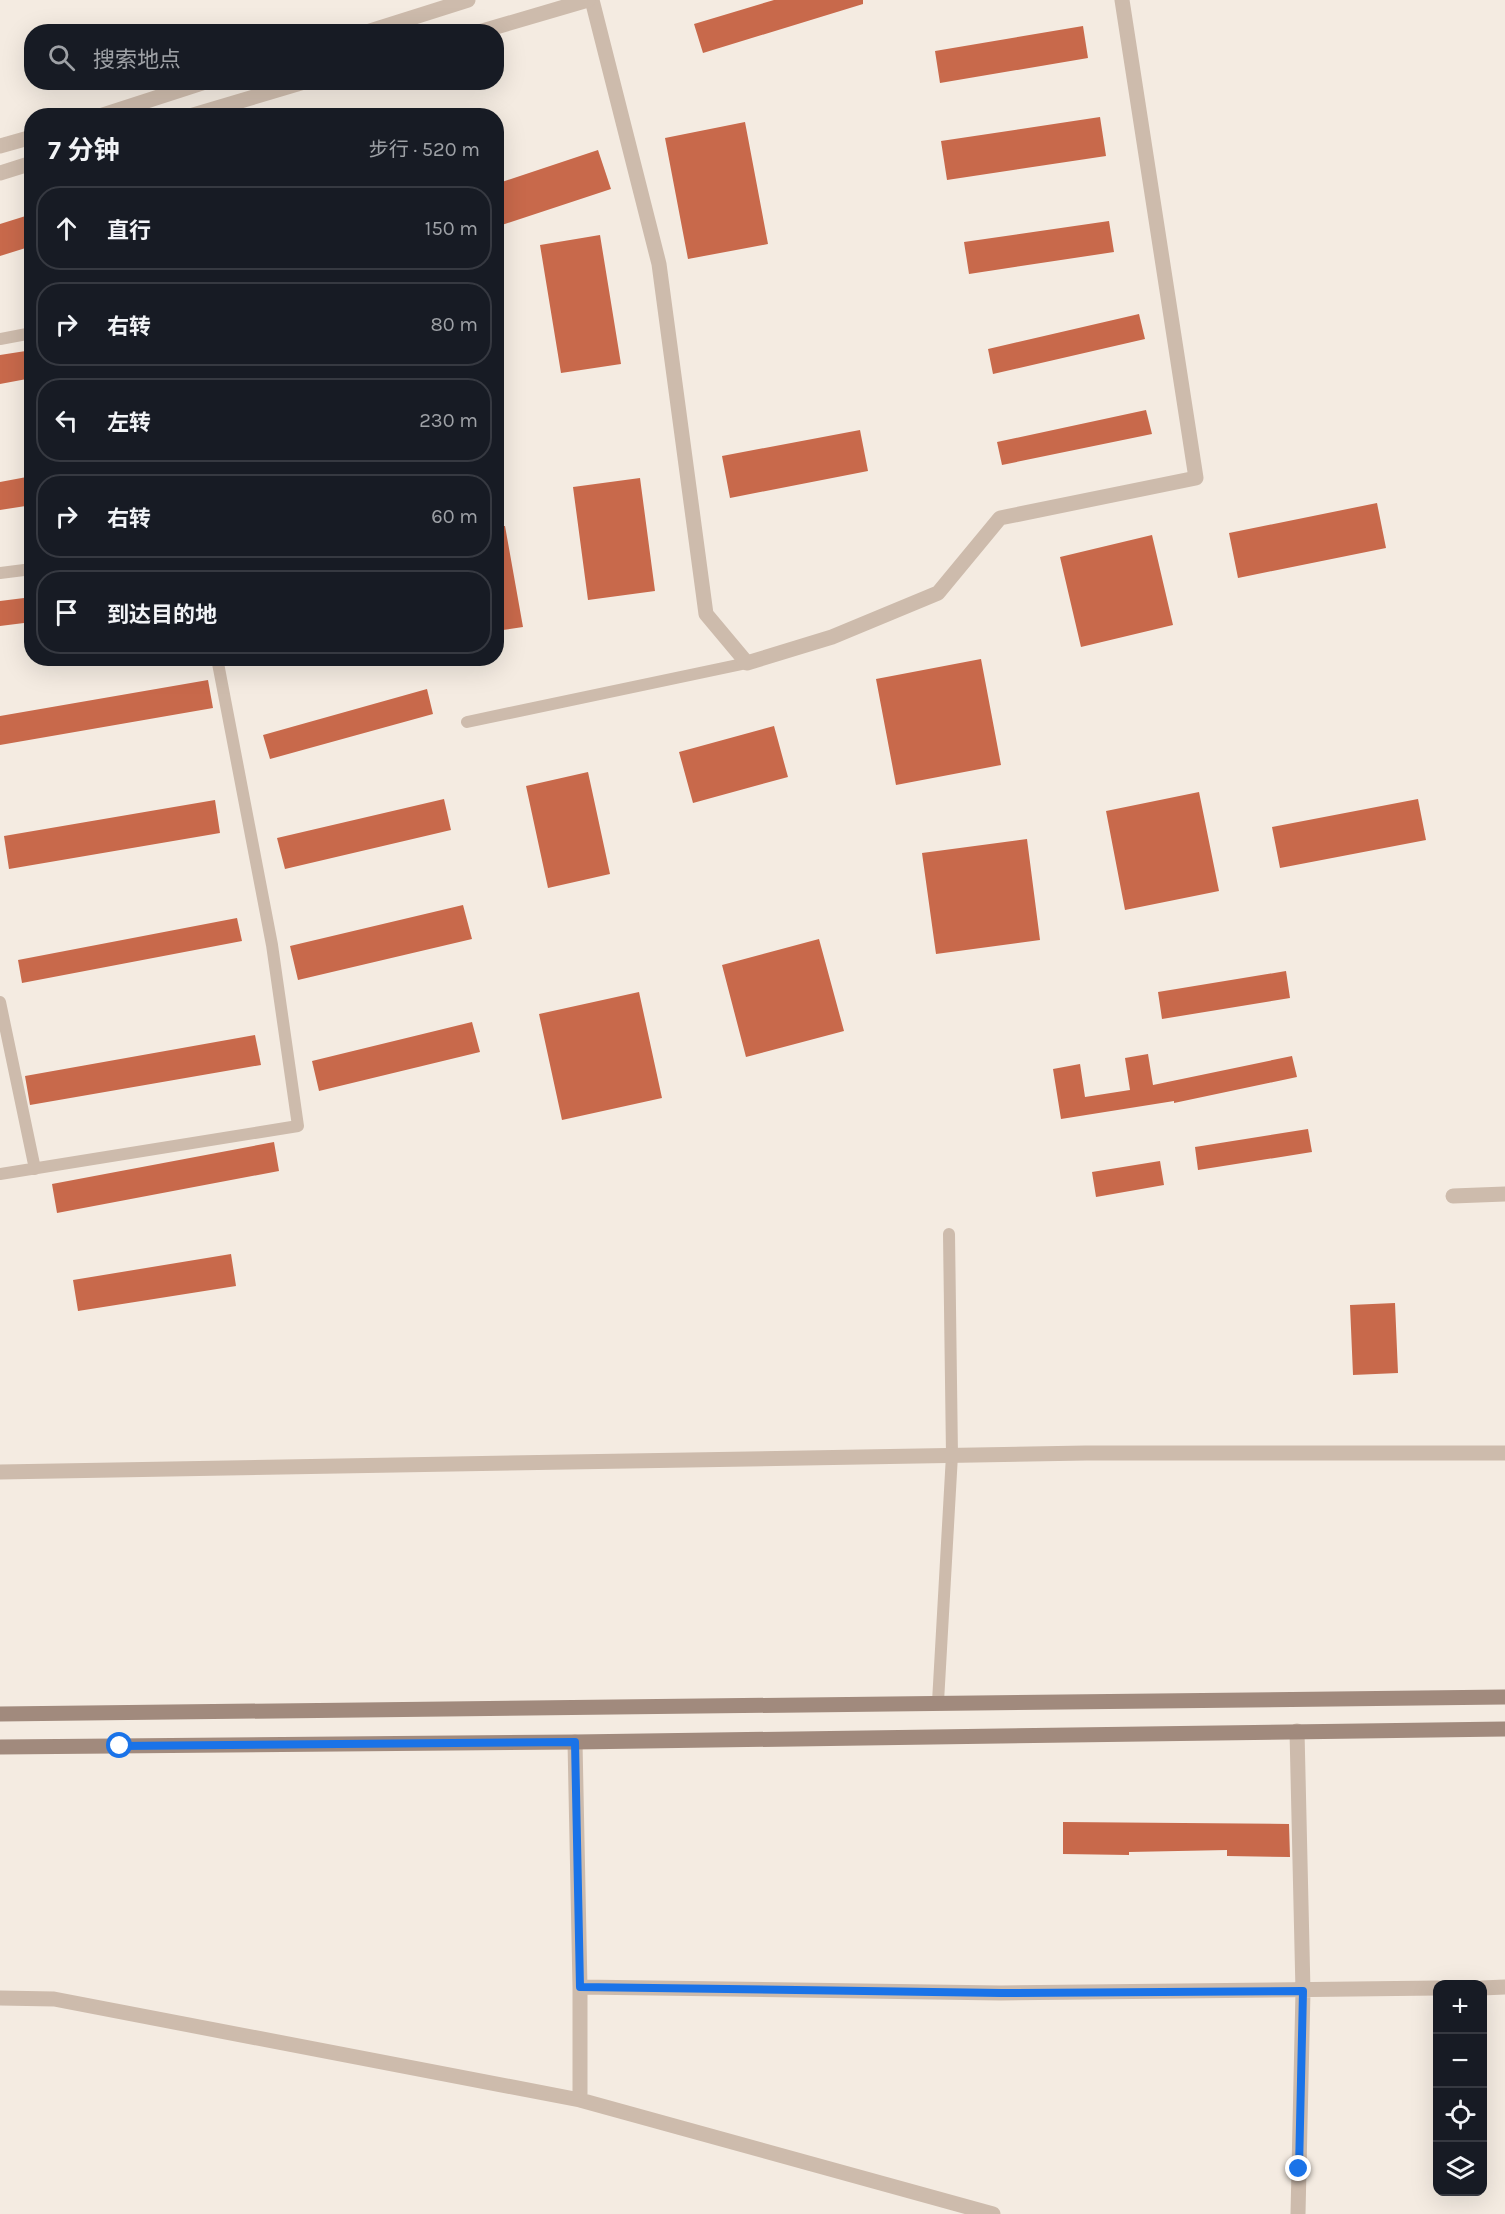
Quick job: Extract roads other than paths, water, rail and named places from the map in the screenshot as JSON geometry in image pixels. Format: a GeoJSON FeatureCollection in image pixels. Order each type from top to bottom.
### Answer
{"type":"FeatureCollection","features":[{"type":"Feature","properties":{"kind":"main road"},"geometry":{"type":"LineString","coordinates":[[0,1714],[1505,1697]]}},
{"type":"Feature","properties":{"kind":"main road"},"geometry":{"type":"LineString","coordinates":[[0,1747],[575,1742],[1505,1729]]}},
{"type":"Feature","properties":{"kind":"street"},"geometry":{"type":"LineString","coordinates":[[392,24],[468,0]]}},
{"type":"Feature","properties":{"kind":"street"},"geometry":{"type":"LineString","coordinates":[[504,25],[588,0]]}},
{"type":"Feature","properties":{"kind":"street"},"geometry":{"type":"LineString","coordinates":[[592,0],[659,264],[705,614],[747,663],[832,637],[938,593],[1000,518],[1196,478],[1122,0]]}},
{"type":"Feature","properties":{"kind":"street"},"geometry":{"type":"LineString","coordinates":[[127,108],[181,90]]}},
{"type":"Feature","properties":{"kind":"street"},"geometry":{"type":"LineString","coordinates":[[217,108],[277,90]]}},
{"type":"Feature","properties":{"kind":"street"},"geometry":{"type":"LineString","coordinates":[[0,146],[24,139]]}},
{"type":"Feature","properties":{"kind":"street"},"geometry":{"type":"LineString","coordinates":[[0,173],[24,166]]}},
{"type":"Feature","properties":{"kind":"street"},"geometry":{"type":"LineString","coordinates":[[1453,1196],[1505,1194]]}},
{"type":"Feature","properties":{"kind":"street"},"geometry":{"type":"LineString","coordinates":[[0,1472],[1086,1453],[1505,1453]]}},
{"type":"Feature","properties":{"kind":"street"},"geometry":{"type":"LineString","coordinates":[[1297,1731],[1303,1991],[1298,2214]]}},
{"type":"Feature","properties":{"kind":"street"},"geometry":{"type":"LineString","coordinates":[[575,1742],[580,2100]]}},
{"type":"Feature","properties":{"kind":"street"},"geometry":{"type":"LineString","coordinates":[[580,1987],[1001,1993],[1433,1988]]}},
{"type":"Feature","properties":{"kind":"street"},"geometry":{"type":"LineString","coordinates":[[1487,1988],[1505,1987]]}},
{"type":"Feature","properties":{"kind":"street"},"geometry":{"type":"LineString","coordinates":[[0,1998],[54,1999],[580,2100],[993,2214]]}},
{"type":"Feature","properties":{"kind":"lane"},"geometry":{"type":"LineString","coordinates":[[0,339],[24,334]]}},
{"type":"Feature","properties":{"kind":"lane"},"geometry":{"type":"LineString","coordinates":[[0,573],[24,569]]}},
{"type":"Feature","properties":{"kind":"lane"},"geometry":{"type":"LineString","coordinates":[[467,722],[747,663]]}},
{"type":"Feature","properties":{"kind":"lane"},"geometry":{"type":"LineString","coordinates":[[0,1174],[298,1126],[272,945],[219,666]]}},
{"type":"Feature","properties":{"kind":"lane"},"geometry":{"type":"LineString","coordinates":[[0,1002],[35,1169]]}},
{"type":"Feature","properties":{"kind":"lane"},"geometry":{"type":"LineString","coordinates":[[939,1702],[951,1455],[949,1234]]}}]}
